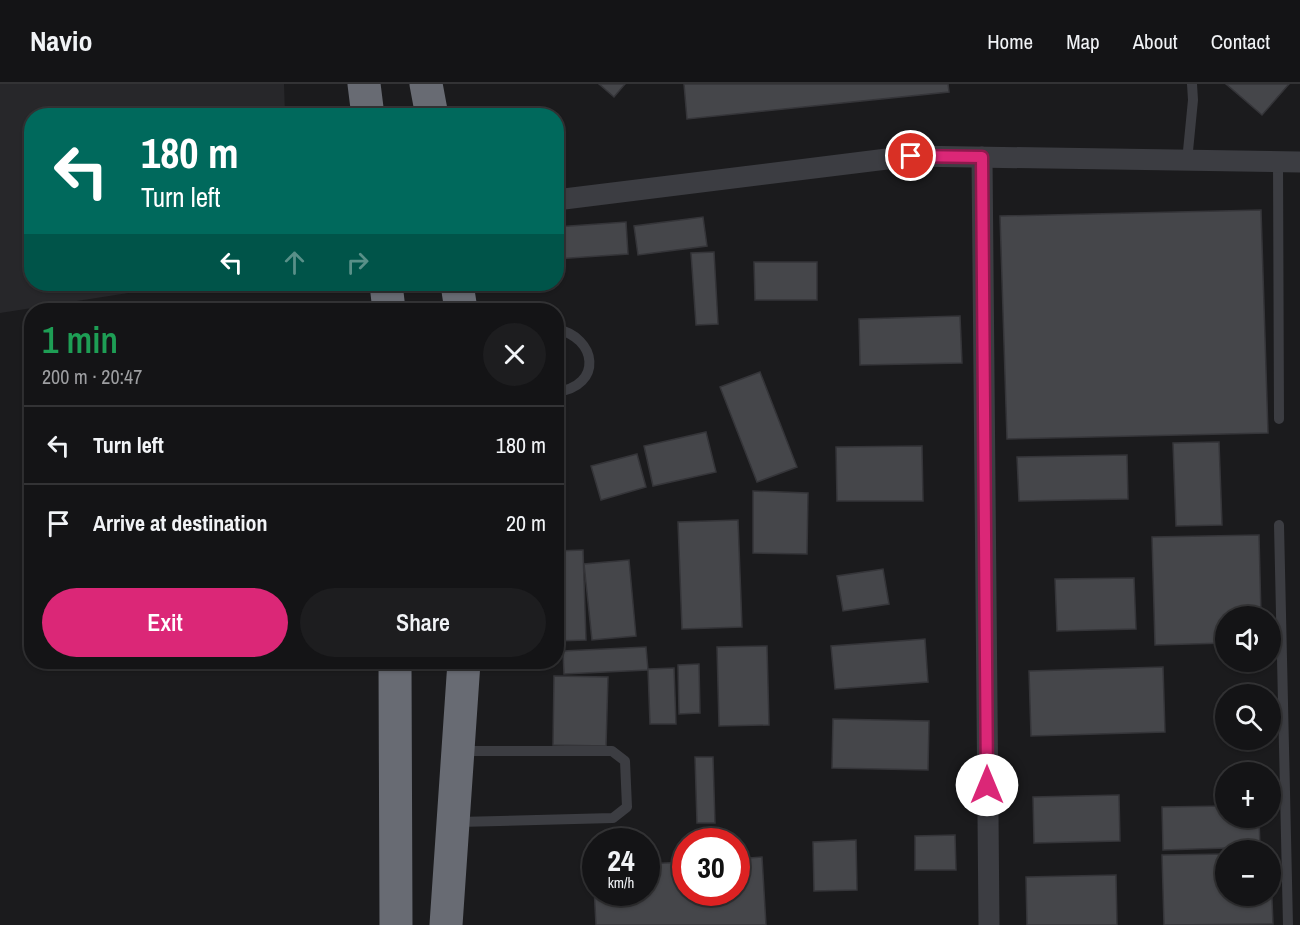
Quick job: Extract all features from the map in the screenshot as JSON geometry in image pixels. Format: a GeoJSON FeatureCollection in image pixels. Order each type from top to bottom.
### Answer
{"type":"FeatureCollection","features":[{"type":"Feature","properties":{"kind":"highway"},"geometry":{"type":"LineString","coordinates":[[364,84],[367,108]]}},
{"type":"Feature","properties":{"kind":"highway"},"geometry":{"type":"LineString","coordinates":[[426,84],[430,108]]}},
{"type":"Feature","properties":{"kind":"highway"},"geometry":{"type":"LineString","coordinates":[[395,669],[396,925]]}},
{"type":"Feature","properties":{"kind":"highway"},"geometry":{"type":"LineString","coordinates":[[446,925],[464,669]]}},
{"type":"Feature","properties":{"kind":"street"},"geometry":{"type":"LineString","coordinates":[[564,199],[911,156],[1300,162]]}},
{"type":"Feature","properties":{"kind":"street"},"geometry":{"type":"LineString","coordinates":[[982,157],[988,925]]}},
{"type":"Feature","properties":{"kind":"lane"},"geometry":{"type":"LineString","coordinates":[[1187,160],[1193,100],[1192,84]]}},
{"type":"Feature","properties":{"kind":"lane"},"geometry":{"type":"LineString","coordinates":[[1278,162],[1279,419]]}},
{"type":"Feature","properties":{"kind":"lane"},"geometry":{"type":"LineString","coordinates":[[564,332],[572,334],[586,348],[591,364],[588,375],[582,382],[564,391]]}},
{"type":"Feature","properties":{"kind":"lane"},"geometry":{"type":"LineString","coordinates":[[1279,525],[1288,925]]}},
{"type":"Feature","properties":{"kind":"lane"},"geometry":{"type":"LineString","coordinates":[[453,822],[613,818],[627,807],[625,760],[612,751],[458,751]]}},
{"type":"Feature","properties":{"kind":"shaded area"},"geometry":{"type":"Polygon","coordinates":[[[0,84],[284,84],[285,108],[24,108],[24,291],[141,291],[64,303],[24,303],[24,309],[0,313],[0,84]]]}},
{"type":"Feature","properties":{"kind":"building"},"geometry":{"type":"Polygon","coordinates":[[[599,84],[625,84],[614,97],[599,84]]]}},
{"type":"Feature","properties":{"kind":"building"},"geometry":{"type":"Polygon","coordinates":[[[684,84],[948,84],[949,92],[687,119],[684,84]]]}},
{"type":"Feature","properties":{"kind":"building"},"geometry":{"type":"Polygon","coordinates":[[[1226,84],[1289,84],[1262,115],[1226,84]]]}},
{"type":"Feature","properties":{"kind":"building"},"geometry":{"type":"Polygon","coordinates":[[[1261,210],[1268,433],[1007,439],[1000,216],[1261,210]]]}},
{"type":"Feature","properties":{"kind":"building"},"geometry":{"type":"Polygon","coordinates":[[[703,217],[707,246],[638,255],[634,226],[703,217]]]}},
{"type":"Feature","properties":{"kind":"building"},"geometry":{"type":"Polygon","coordinates":[[[626,222],[628,254],[564,258],[564,226],[626,222]]]}},
{"type":"Feature","properties":{"kind":"building"},"geometry":{"type":"Polygon","coordinates":[[[714,252],[718,324],[696,325],[691,253],[714,252]]]}},
{"type":"Feature","properties":{"kind":"building"},"geometry":{"type":"Polygon","coordinates":[[[754,262],[817,262],[817,300],[755,300],[754,262]]]}},
{"type":"Feature","properties":{"kind":"building"},"geometry":{"type":"Polygon","coordinates":[[[960,316],[962,363],[860,365],[859,319],[960,316]]]}},
{"type":"Feature","properties":{"kind":"building"},"geometry":{"type":"Polygon","coordinates":[[[760,372],[797,467],[757,482],[720,387],[760,372]]]}},
{"type":"Feature","properties":{"kind":"building"},"geometry":{"type":"Polygon","coordinates":[[[706,432],[716,472],[653,486],[644,446],[706,432]]]}},
{"type":"Feature","properties":{"kind":"building"},"geometry":{"type":"Polygon","coordinates":[[[1219,442],[1222,525],[1176,526],[1173,443],[1219,442]]]}},
{"type":"Feature","properties":{"kind":"building"},"geometry":{"type":"Polygon","coordinates":[[[922,446],[923,501],[837,501],[836,447],[922,446]]]}},
{"type":"Feature","properties":{"kind":"building"},"geometry":{"type":"Polygon","coordinates":[[[637,454],[646,487],[601,500],[591,466],[637,454]]]}},
{"type":"Feature","properties":{"kind":"building"},"geometry":{"type":"Polygon","coordinates":[[[1127,455],[1128,499],[1019,501],[1017,457],[1127,455]]]}},
{"type":"Feature","properties":{"kind":"building"},"geometry":{"type":"Polygon","coordinates":[[[753,491],[808,493],[807,554],[753,553],[753,491]]]}},
{"type":"Feature","properties":{"kind":"building"},"geometry":{"type":"Polygon","coordinates":[[[738,520],[742,627],[682,629],[678,522],[738,520]]]}},
{"type":"Feature","properties":{"kind":"building"},"geometry":{"type":"Polygon","coordinates":[[[1259,535],[1261,606],[1215,606],[1215,643],[1155,645],[1152,537],[1259,535]]]}},
{"type":"Feature","properties":{"kind":"building"},"geometry":{"type":"Polygon","coordinates":[[[583,550],[586,640],[564,641],[564,551],[583,550]]]}},
{"type":"Feature","properties":{"kind":"building"},"geometry":{"type":"Polygon","coordinates":[[[629,560],[636,636],[592,640],[584,564],[629,560]]]}},
{"type":"Feature","properties":{"kind":"building"},"geometry":{"type":"Polygon","coordinates":[[[883,569],[889,604],[843,611],[837,576],[883,569]]]}},
{"type":"Feature","properties":{"kind":"building"},"geometry":{"type":"Polygon","coordinates":[[[1134,578],[1136,629],[1057,631],[1055,579],[1134,578]]]}},
{"type":"Feature","properties":{"kind":"building"},"geometry":{"type":"Polygon","coordinates":[[[925,639],[928,682],[835,689],[831,646],[925,639]]]}},
{"type":"Feature","properties":{"kind":"building"},"geometry":{"type":"Polygon","coordinates":[[[767,646],[769,725],[719,726],[717,647],[767,646]]]}},
{"type":"Feature","properties":{"kind":"building"},"geometry":{"type":"Polygon","coordinates":[[[646,647],[648,670],[564,674],[564,651],[646,647]]]}},
{"type":"Feature","properties":{"kind":"building"},"geometry":{"type":"Polygon","coordinates":[[[699,664],[700,713],[679,714],[678,665],[699,664]]]}},
{"type":"Feature","properties":{"kind":"building"},"geometry":{"type":"Polygon","coordinates":[[[1163,667],[1165,732],[1031,736],[1029,671],[1163,667]]]}},
{"type":"Feature","properties":{"kind":"building"},"geometry":{"type":"Polygon","coordinates":[[[674,668],[676,724],[650,724],[648,669],[674,668]]]}},
{"type":"Feature","properties":{"kind":"building"},"geometry":{"type":"Polygon","coordinates":[[[554,676],[608,677],[606,746],[553,745],[554,676]]]}},
{"type":"Feature","properties":{"kind":"building"},"geometry":{"type":"Polygon","coordinates":[[[833,719],[929,721],[928,770],[832,768],[833,719]]]}},
{"type":"Feature","properties":{"kind":"building"},"geometry":{"type":"Polygon","coordinates":[[[695,757],[713,757],[715,823],[697,823],[695,757]]]}},
{"type":"Feature","properties":{"kind":"building"},"geometry":{"type":"Polygon","coordinates":[[[1119,795],[1120,841],[1034,843],[1033,797],[1119,795]]]}},
{"type":"Feature","properties":{"kind":"building"},"geometry":{"type":"Polygon","coordinates":[[[1215,806],[1215,828],[1259,828],[1260,840],[1215,840],[1215,848],[1163,850],[1162,807],[1215,806]]]}},
{"type":"Feature","properties":{"kind":"building"},"geometry":{"type":"Polygon","coordinates":[[[955,835],[956,870],[915,870],[915,836],[955,835]]]}},
{"type":"Feature","properties":{"kind":"building"},"geometry":{"type":"Polygon","coordinates":[[[856,840],[857,890],[814,891],[813,842],[856,840]]]}},
{"type":"Feature","properties":{"kind":"building"},"geometry":{"type":"Polygon","coordinates":[[[1215,854],[1215,906],[1272,906],[1273,924],[1164,925],[1162,855],[1215,854]]]}},
{"type":"Feature","properties":{"kind":"building"},"geometry":{"type":"Polygon","coordinates":[[[762,857],[766,925],[596,925],[595,906],[660,906],[660,863],[672,863],[672,906],[750,906],[750,858],[762,857]]]}},
{"type":"Feature","properties":{"kind":"building"},"geometry":{"type":"Polygon","coordinates":[[[1116,875],[1117,925],[1027,925],[1026,877],[1116,875]]]}},
{"type":"Feature","properties":{"kind":"route"},"geometry":{"type":"LineString","coordinates":[[911,156],[982,157],[987,785]]}}]}
